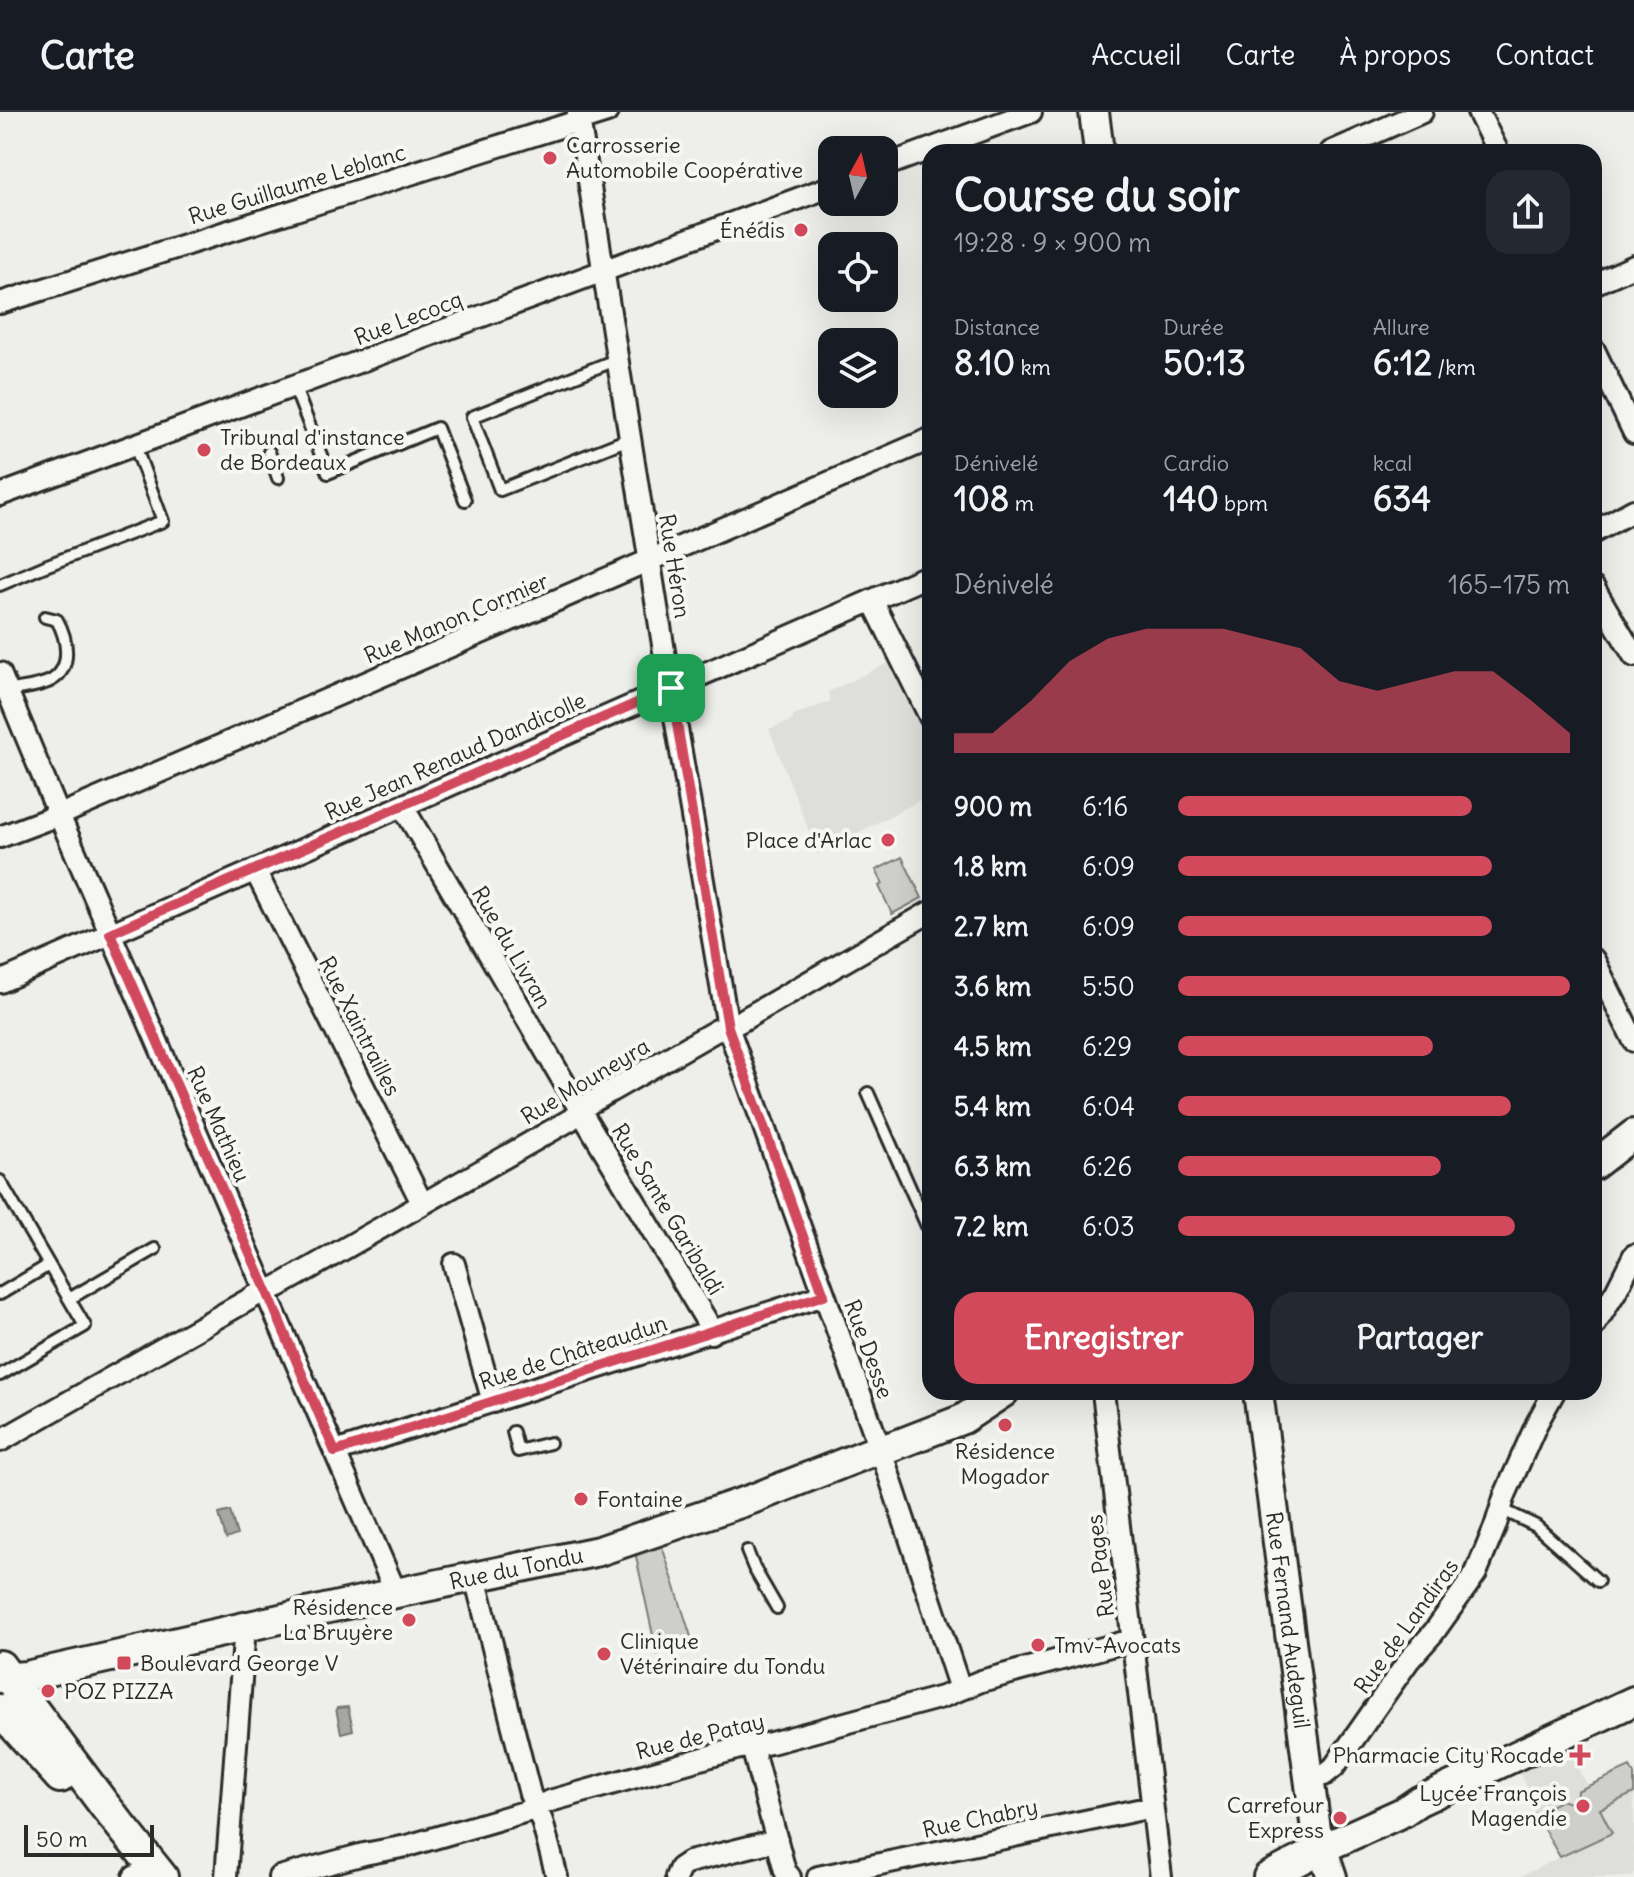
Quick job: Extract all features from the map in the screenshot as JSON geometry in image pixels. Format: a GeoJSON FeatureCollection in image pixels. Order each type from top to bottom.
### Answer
{"type":"FeatureCollection","features":[{"type":"Feature","properties":{"kind":"main road"},"geometry":{"type":"LineString","coordinates":[[2,1674],[105,1806],[144,1876]]}},
{"type":"Feature","properties":{"kind":"main road"},"geometry":{"type":"LineString","coordinates":[[0,1710],[144,1876]]}},
{"type":"Feature","properties":{"kind":"street","name":"Rue Guillaume Leblanc"},"geometry":{"type":"LineString","coordinates":[[0,303],[579,116],[607,112]]}},
{"type":"Feature","properties":{"kind":"street"},"geometry":{"type":"LineString","coordinates":[[944,144],[1031,112]]}},
{"type":"Feature","properties":{"kind":"street"},"geometry":{"type":"LineString","coordinates":[[1094,112],[1098,144]]}},
{"type":"Feature","properties":{"kind":"street"},"geometry":{"type":"LineString","coordinates":[[1349,144],[1422,112]]}},
{"type":"Feature","properties":{"kind":"street"},"geometry":{"type":"LineString","coordinates":[[1478,112],[1494,144]]}},
{"type":"Feature","properties":{"kind":"street","name":"Rue Héron"},"geometry":{"type":"LineString","coordinates":[[579,116],[728,1027]]}},
{"type":"Feature","properties":{"kind":"street"},"geometry":{"type":"LineString","coordinates":[[898,161],[922,152]]}},
{"type":"Feature","properties":{"kind":"street","name":"Rue Lecocq"},"geometry":{"type":"LineString","coordinates":[[0,495],[254,407],[294,386],[818,191]]}},
{"type":"Feature","properties":{"kind":"street"},"geometry":{"type":"LineString","coordinates":[[1602,280],[1634,266]]}},
{"type":"Feature","properties":{"kind":"street"},"geometry":{"type":"LineString","coordinates":[[1602,367],[1634,433]]}},
{"type":"Feature","properties":{"kind":"street","name":"Rue Manon Cormier"},"geometry":{"type":"LineString","coordinates":[[0,837],[59,815],[922,442]]}},
{"type":"Feature","properties":{"kind":"street"},"geometry":{"type":"LineString","coordinates":[[1602,528],[1634,510]]}},
{"type":"Feature","properties":{"kind":"street","name":"Rue Jean Renaud Dandicolle"},"geometry":{"type":"LineString","coordinates":[[0,982],[922,578]]}},
{"type":"Feature","properties":{"kind":"street"},"geometry":{"type":"LineString","coordinates":[[872,600],[922,701]]}},
{"type":"Feature","properties":{"kind":"street"},"geometry":{"type":"LineString","coordinates":[[1602,602],[1634,656]]}},
{"type":"Feature","properties":{"kind":"street","name":"Rue Mathieu"},"geometry":{"type":"LineString","coordinates":[[4,682],[396,1593]]}},
{"type":"Feature","properties":{"kind":"street","name":"Rue du Livran"},"geometry":{"type":"LineString","coordinates":[[402,805],[581,1112]]}},
{"type":"Feature","properties":{"kind":"street","name":"Rue Xaintrailles"},"geometry":{"type":"LineString","coordinates":[[255,870],[422,1203]]}},
{"type":"Feature","properties":{"kind":"street","name":"Rue Mouneyra"},"geometry":{"type":"LineString","coordinates":[[0,1441],[570,1120],[590,1103],[922,917]]}},
{"type":"Feature","properties":{"kind":"street"},"geometry":{"type":"LineString","coordinates":[[1602,976],[1634,1041]]}},
{"type":"Feature","properties":{"kind":"street","name":"Rue Desse"},"geometry":{"type":"LineString","coordinates":[[728,1027],[880,1450],[960,1689]]}},
{"type":"Feature","properties":{"kind":"street","name":"Rue Sante Garibaldi"},"geometry":{"type":"LineString","coordinates":[[581,1112],[711,1333]]}},
{"type":"Feature","properties":{"kind":"street"},"geometry":{"type":"LineString","coordinates":[[1602,1159],[1634,1134]]}},
{"type":"Feature","properties":{"kind":"street"},"geometry":{"type":"LineString","coordinates":[[1602,1315],[1629,1278],[1634,1255]]}},
{"type":"Feature","properties":{"kind":"street"},"geometry":{"type":"LineString","coordinates":[[454,1264],[501,1403]]}},
{"type":"Feature","properties":{"kind":"street","name":"Rue de Châteaudun"},"geometry":{"type":"LineString","coordinates":[[335,1452],[501,1403],[824,1295]]}},
{"type":"Feature","properties":{"kind":"street","name":"Rue du Tondu"},"geometry":{"type":"LineString","coordinates":[[2,1674],[26,1676],[599,1551],[732,1512],[963,1419],[991,1400]]}},
{"type":"Feature","properties":{"kind":"street","name":"Rue Pages"},"geometry":{"type":"LineString","coordinates":[[1104,1400],[1161,1877]]}},
{"type":"Feature","properties":{"kind":"street","name":"Rue Fernand Audeguil"},"geometry":{"type":"LineString","coordinates":[[1259,1400],[1316,1830],[1332,1877]]}},
{"type":"Feature","properties":{"kind":"street","name":"Rue de Landiras"},"geometry":{"type":"LineString","coordinates":[[1309,1777],[1324,1775],[1334,1767],[1409,1660],[1434,1632],[1476,1573],[1537,1423],[1550,1400]]}},
{"type":"Feature","properties":{"kind":"street"},"geometry":{"type":"LineString","coordinates":[[475,1577],[530,1794],[542,1821],[557,1877]]}},
{"type":"Feature","properties":{"kind":"street"},"geometry":{"type":"LineString","coordinates":[[226,1877],[245,1627]]}},
{"type":"Feature","properties":{"kind":"street","name":"Rue de Patay"},"geometry":{"type":"LineString","coordinates":[[279,1877],[407,1846],[524,1812],[550,1801],[736,1749],[771,1743],[942,1697],[981,1681],[1133,1642]]}},
{"type":"Feature","properties":{"kind":"street"},"geometry":{"type":"LineString","coordinates":[[1268,1877],[1403,1812],[1419,1801],[1634,1701]]}},
{"type":"Feature","properties":{"kind":"street"},"geometry":{"type":"LineString","coordinates":[[752,1747],[785,1871],[790,1877]]}},
{"type":"Feature","properties":{"kind":"street","name":"Rue Chabry"},"geometry":{"type":"LineString","coordinates":[[818,1877],[1152,1807]]}},
{"type":"Feature","properties":{"kind":"street"},"geometry":{"type":"LineString","coordinates":[[676,1877],[680,1868],[689,1862],[777,1840]]}},
{"type":"Feature","properties":{"kind":"lane"},"geometry":{"type":"LineString","coordinates":[[618,359],[472,417],[500,490],[631,438]]}},
{"type":"Feature","properties":{"kind":"lane"},"geometry":{"type":"LineString","coordinates":[[294,386],[328,473],[437,428],[465,500]]}},
{"type":"Feature","properties":{"kind":"lane"},"geometry":{"type":"LineString","coordinates":[[0,585],[163,521],[135,446]]}},
{"type":"Feature","properties":{"kind":"lane"},"geometry":{"type":"LineString","coordinates":[[269,452],[278,478]]}},
{"type":"Feature","properties":{"kind":"lane"},"geometry":{"type":"LineString","coordinates":[[4,682],[51,680],[63,669],[66,657],[62,630],[57,620],[45,617]]}},
{"type":"Feature","properties":{"kind":"lane"},"geometry":{"type":"LineString","coordinates":[[868,1093],[922,1215]]}},
{"type":"Feature","properties":{"kind":"lane"},"geometry":{"type":"LineString","coordinates":[[0,1181],[85,1326],[0,1375]]}},
{"type":"Feature","properties":{"kind":"lane"},"geometry":{"type":"LineString","coordinates":[[69,1299],[155,1249]]}},
{"type":"Feature","properties":{"kind":"lane"},"geometry":{"type":"LineString","coordinates":[[0,1294],[49,1265]]}},
{"type":"Feature","properties":{"kind":"lane"},"geometry":{"type":"LineString","coordinates":[[513,1432],[518,1451],[550,1443]]}},
{"type":"Feature","properties":{"kind":"lane"},"geometry":{"type":"LineString","coordinates":[[1501,1509],[1536,1526],[1598,1581]]}},
{"type":"Feature","properties":{"kind":"lane"},"geometry":{"type":"LineString","coordinates":[[747,1551],[777,1608]]}},
{"type":"Feature","properties":{"kind":"shaded area"},"geometry":{"type":"Polygon","coordinates":[[[888,663],[922,730],[922,799],[818,854],[769,729],[831,701],[828,692],[888,663]]]}},
{"type":"Feature","properties":{"kind":"shaded area"},"geometry":{"type":"Polygon","coordinates":[[[902,857],[922,898],[892,914],[879,886],[883,884],[876,870],[902,857]]]}},
{"type":"Feature","properties":{"kind":"shaded area"},"geometry":{"type":"Polygon","coordinates":[[[230,1511],[237,1535],[226,1539],[219,1514],[230,1511]]]}},
{"type":"Feature","properties":{"kind":"shaded area"},"geometry":{"type":"Polygon","coordinates":[[[661,1543],[693,1643],[657,1654],[635,1552],[661,1543]]]}},
{"type":"Feature","properties":{"kind":"shaded area"},"geometry":{"type":"Polygon","coordinates":[[[348,1707],[353,1730],[341,1733],[336,1709],[348,1707]]]}},
{"type":"Feature","properties":{"kind":"shaded area","name":"Lycée François Magendie"},"geometry":{"type":"Polygon","coordinates":[[[1568,1750],[1588,1787],[1630,1767],[1634,1774],[1634,1877],[1519,1877],[1560,1857],[1527,1798],[1531,1795],[1519,1773],[1568,1750]]]}},
{"type":"Feature","properties":{"kind":"shaded area"},"geometry":{"type":"Polygon","coordinates":[[[1630,1767],[1634,1774],[1634,1793],[1600,1809],[1612,1833],[1560,1857],[1535,1814],[1561,1800],[1570,1803],[1576,1800],[1577,1791],[1630,1767]]]}},
{"type":"Feature","properties":{"kind":"place","name":"Carrosserie Automobile Coopérative"},"geometry":{"type":"Point","coordinates":[550,158]}},
{"type":"Feature","properties":{"kind":"place","name":"Énédis"},"geometry":{"type":"Point","coordinates":[801,230]}},
{"type":"Feature","properties":{"kind":"place","name":"Tribunal d'instance de Bordeaux"},"geometry":{"type":"Point","coordinates":[204,450]}},
{"type":"Feature","properties":{"kind":"place","name":"Place d'Arlac"},"geometry":{"type":"Point","coordinates":[888,840]}},
{"type":"Feature","properties":{"kind":"place","name":"Résidence Mogador"},"geometry":{"type":"Point","coordinates":[1005,1425]}},
{"type":"Feature","properties":{"kind":"place","name":"Fontaine"},"geometry":{"type":"Point","coordinates":[581,1499]}},
{"type":"Feature","properties":{"kind":"place","name":"Résidence La Bruyère"},"geometry":{"type":"Point","coordinates":[409,1620]}},
{"type":"Feature","properties":{"kind":"place","name":"Tmv-Avocats"},"geometry":{"type":"Point","coordinates":[1038,1645]}},
{"type":"Feature","properties":{"kind":"place","name":"Clinique Vétérinaire du Tondu"},"geometry":{"type":"Point","coordinates":[604,1654]}},
{"type":"Feature","properties":{"kind":"place","name":"Boulevard George V"},"geometry":{"type":"Point","coordinates":[124,1663]}},
{"type":"Feature","properties":{"kind":"place","name":"POZ PIZZA"},"geometry":{"type":"Point","coordinates":[48,1691]}},
{"type":"Feature","properties":{"kind":"place","name":"Pharmacie City Rocade"},"geometry":{"type":"Point","coordinates":[1580,1755]}},
{"type":"Feature","properties":{"kind":"place","name":"Lycée François Magendie"},"geometry":{"type":"Point","coordinates":[1583,1806]}},
{"type":"Feature","properties":{"kind":"place","name":"Carrefour Express"},"geometry":{"type":"Point","coordinates":[1340,1818]}},
{"type":"Feature","properties":{"kind":"route"},"geometry":{"type":"LineString","coordinates":[[671,688],[728,1027],[824,1295],[335,1452],[110,933],[671,688]]}}]}
